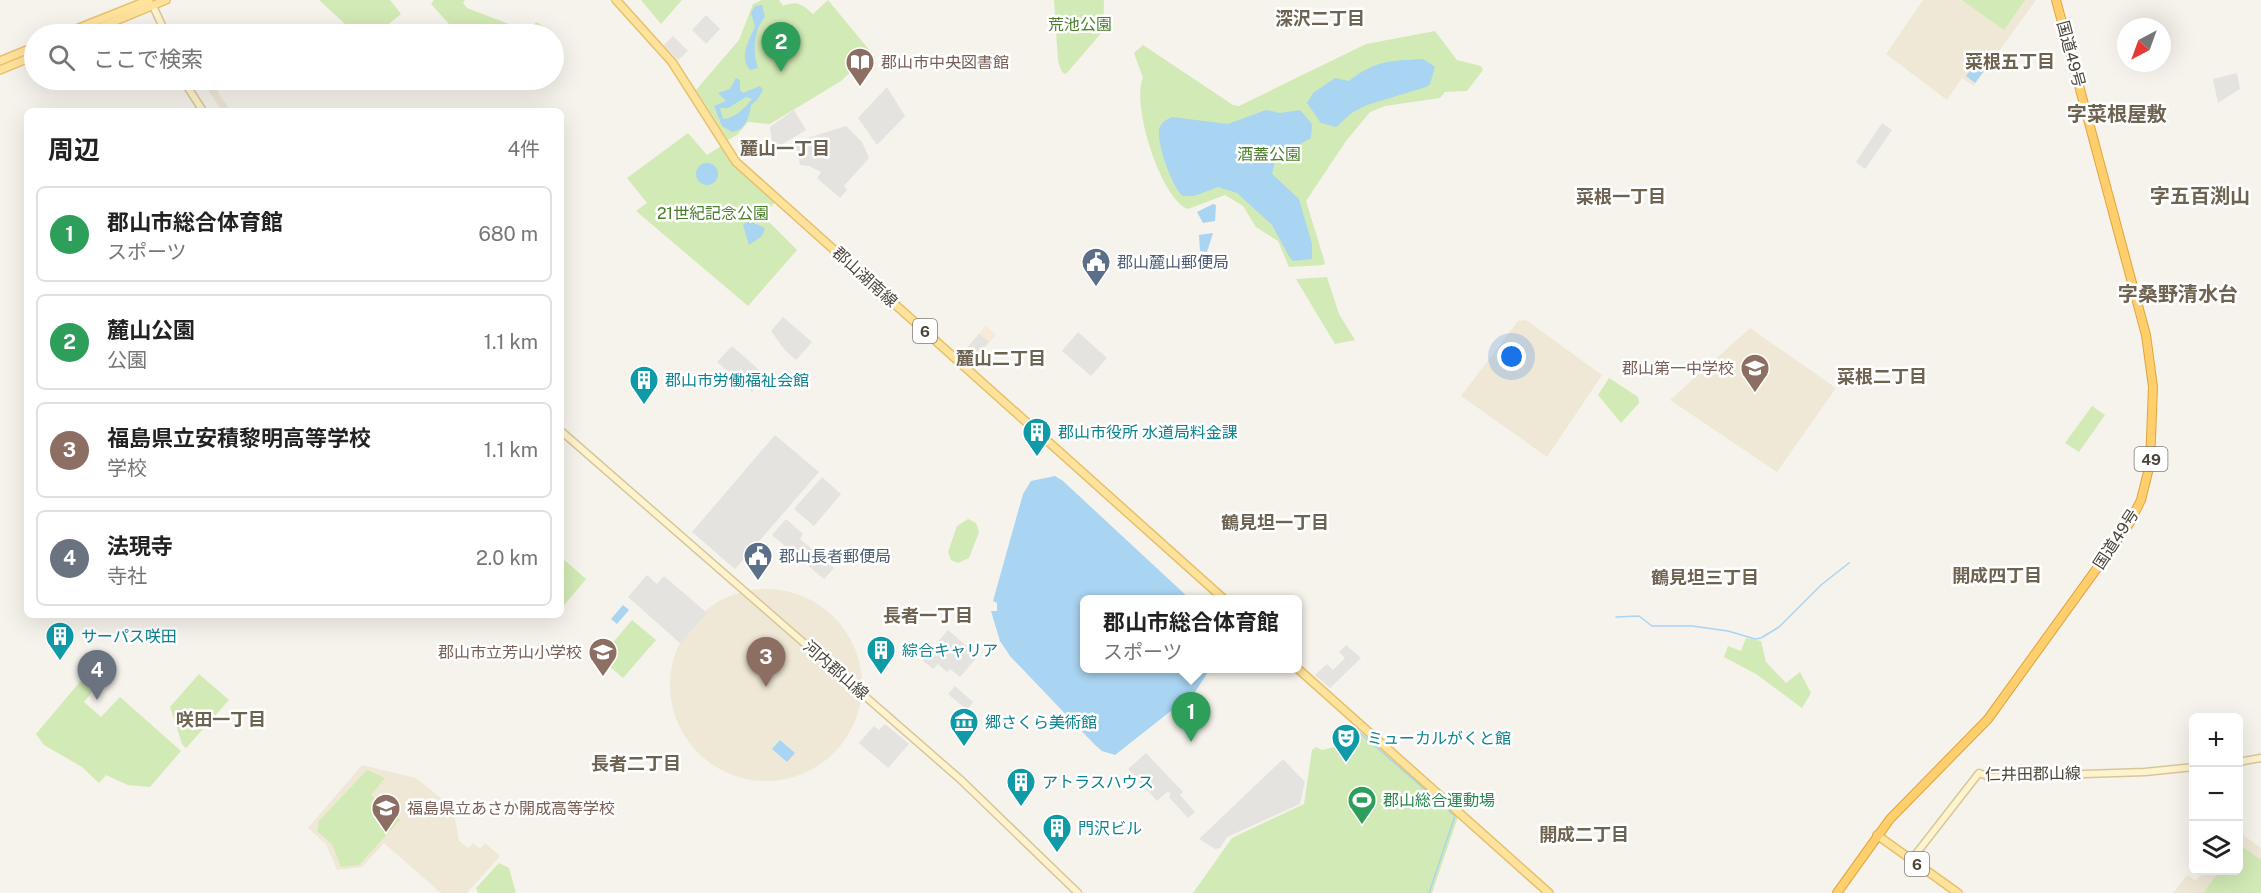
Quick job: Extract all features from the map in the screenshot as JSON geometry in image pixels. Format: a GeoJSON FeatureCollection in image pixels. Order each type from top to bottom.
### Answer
{"type":"FeatureCollection","features":[{"type":"Feature","properties":{"kind":"highway","name":"国道49号"},"geometry":{"type":"LineString","coordinates":[[1837,893],[1877,835],[1988,719],[2116,543],[2141,500],[2147,479],[2153,387],[2146,336],[2056,0]]}},
{"type":"Feature","properties":{"kind":"main road"},"geometry":{"type":"LineString","coordinates":[[91,24],[150,2],[166,0]]}},
{"type":"Feature","properties":{"kind":"main road","name":"郡山湖南線"},"geometry":{"type":"LineString","coordinates":[[616,0],[681,75],[736,162],[1219,595]]}},
{"type":"Feature","properties":{"kind":"main road"},"geometry":{"type":"LineString","coordinates":[[105,24],[150,2]]}},
{"type":"Feature","properties":{"kind":"main road"},"geometry":{"type":"LineString","coordinates":[[150,2],[161,24]]}},
{"type":"Feature","properties":{"kind":"main road"},"geometry":{"type":"LineString","coordinates":[[0,62],[24,51]]}},
{"type":"Feature","properties":{"kind":"main road"},"geometry":{"type":"LineString","coordinates":[[0,70],[24,60]]}},
{"type":"Feature","properties":{"kind":"main road"},"geometry":{"type":"LineString","coordinates":[[189,90],[201,108]]}},
{"type":"Feature","properties":{"kind":"main road","name":"河内郡山線"},"geometry":{"type":"LineString","coordinates":[[564,434],[961,780],[1078,893]]}},
{"type":"Feature","properties":{"kind":"main road"},"geometry":{"type":"LineString","coordinates":[[1302,673],[1549,893]]}},
{"type":"Feature","properties":{"kind":"main road"},"geometry":{"type":"LineString","coordinates":[[2243,761],[2261,758]]}},
{"type":"Feature","properties":{"kind":"main road","name":"仁井田郡山線"},"geometry":{"type":"LineString","coordinates":[[1912,859],[1979,773],[1990,777],[2145,772],[2189,767]]}},
{"type":"Feature","properties":{"kind":"main road","name":"6"},"geometry":{"type":"LineString","coordinates":[[1877,835],[1958,893]]}},
{"type":"Feature","properties":{"kind":"shaded area"},"geometry":{"type":"Polygon","coordinates":[[[1923,0],[2036,0],[1974,86],[1962,78],[1947,100],[1886,54],[1923,0]]]}},
{"type":"Feature","properties":{"kind":"shaded area"},"geometry":{"type":"Polygon","coordinates":[[[706,15],[720,29],[706,44],[692,30],[706,15]]]}},
{"type":"Feature","properties":{"kind":"shaded area"},"geometry":{"type":"Polygon","coordinates":[[[673,36],[688,51],[678,60],[664,45],[673,36]]]}},
{"type":"Feature","properties":{"kind":"shaded area"},"geometry":{"type":"Polygon","coordinates":[[[2237,73],[2240,89],[2218,103],[2213,79],[2237,73]]]}},
{"type":"Feature","properties":{"kind":"shaded area"},"geometry":{"type":"Polygon","coordinates":[[[887,87],[905,116],[877,145],[858,118],[887,87]]]}},
{"type":"Feature","properties":{"kind":"shaded area"},"geometry":{"type":"Polygon","coordinates":[[[208,90],[217,90],[229,108],[220,108],[208,90]]]}},
{"type":"Feature","properties":{"kind":"shaded area"},"geometry":{"type":"Polygon","coordinates":[[[794,110],[806,130],[776,148],[772,141],[770,127],[794,110]]]}},
{"type":"Feature","properties":{"kind":"shaded area"},"geometry":{"type":"Polygon","coordinates":[[[1882,123],[1892,130],[1865,169],[1856,162],[1882,123]]]}},
{"type":"Feature","properties":{"kind":"shaded area"},"geometry":{"type":"Polygon","coordinates":[[[846,126],[862,142],[869,158],[844,186],[847,190],[840,198],[817,178],[821,172],[809,166],[800,165],[796,145],[804,139],[846,126]]]}},
{"type":"Feature","properties":{"kind":"shaded area"},"geometry":{"type":"Polygon","coordinates":[[[783,317],[812,342],[796,360],[784,349],[771,331],[783,317]]]}},
{"type":"Feature","properties":{"kind":"shaded area"},"geometry":{"type":"Polygon","coordinates":[[[1526,320],[1602,375],[1547,457],[1461,396],[1518,321],[1526,320]]]}},
{"type":"Feature","properties":{"kind":"shaded area"},"geometry":{"type":"Polygon","coordinates":[[[986,326],[996,335],[970,365],[959,356],[986,326]]]}},
{"type":"Feature","properties":{"kind":"shaded area","name":"郡山第一中学校"},"geometry":{"type":"Polygon","coordinates":[[[1750,328],[1836,388],[1777,472],[1670,400],[1750,328]]]}},
{"type":"Feature","properties":{"kind":"shaded area"},"geometry":{"type":"Polygon","coordinates":[[[1078,332],[1107,358],[1091,376],[1062,351],[1078,332]]]}},
{"type":"Feature","properties":{"kind":"shaded area"},"geometry":{"type":"Polygon","coordinates":[[[979,334],[989,342],[970,364],[960,356],[979,334]]]}},
{"type":"Feature","properties":{"kind":"shaded area"},"geometry":{"type":"Polygon","coordinates":[[[732,346],[766,376],[752,392],[717,362],[732,346]]]}},
{"type":"Feature","properties":{"kind":"shaded area"},"geometry":{"type":"Polygon","coordinates":[[[775,435],[819,472],[735,569],[692,532],[775,435]]]}},
{"type":"Feature","properties":{"kind":"shaded area"},"geometry":{"type":"Polygon","coordinates":[[[822,477],[841,494],[814,526],[794,509],[822,477]]]}},
{"type":"Feature","properties":{"kind":"shaded area"},"geometry":{"type":"Polygon","coordinates":[[[786,519],[803,534],[800,539],[834,568],[824,579],[772,535],[786,519]]]}},
{"type":"Feature","properties":{"kind":"shaded area"},"geometry":{"type":"Polygon","coordinates":[[[647,575],[657,584],[664,576],[707,613],[680,643],[628,597],[647,575]]]}},
{"type":"Feature","properties":{"kind":"shaded area"},"geometry":{"type":"Polygon","coordinates":[[[766,589],[803,596],[834,617],[855,648],[862,685],[855,722],[834,753],[803,774],[766,781],[729,774],[698,753],[677,722],[670,685],[677,648],[698,617],[729,596],[766,589]]]}},
{"type":"Feature","properties":{"kind":"shaded area"},"geometry":{"type":"Polygon","coordinates":[[[948,630],[978,656],[960,677],[950,669],[947,672],[938,664],[933,669],[922,660],[948,630]]]}},
{"type":"Feature","properties":{"kind":"shaded area"},"geometry":{"type":"Polygon","coordinates":[[[1346,645],[1361,658],[1330,688],[1315,675],[1327,664],[1333,670],[1345,658],[1339,652],[1346,645]]]}},
{"type":"Feature","properties":{"kind":"shaded area"},"geometry":{"type":"Polygon","coordinates":[[[955,686],[973,702],[967,710],[948,694],[955,686]]]}},
{"type":"Feature","properties":{"kind":"shaded area"},"geometry":{"type":"Polygon","coordinates":[[[885,724],[909,744],[888,768],[859,743],[874,726],[879,730],[885,724]]]}},
{"type":"Feature","properties":{"kind":"shaded area"},"geometry":{"type":"Polygon","coordinates":[[[1146,753],[1183,792],[1180,795],[1195,812],[1188,818],[1169,797],[1171,793],[1167,792],[1157,801],[1128,769],[1146,753]]]}},
{"type":"Feature","properties":{"kind":"shaded area"},"geometry":{"type":"Polygon","coordinates":[[[1283,759],[1305,782],[1300,804],[1227,837],[1220,848],[1215,849],[1199,839],[1283,759]]]}},
{"type":"Feature","properties":{"kind":"shaded area","name":"福島県立あさか開成高等学校"},"geometry":{"type":"Polygon","coordinates":[[[362,765],[416,778],[453,808],[459,841],[468,848],[473,843],[480,849],[485,843],[500,856],[467,893],[441,893],[384,843],[362,867],[337,870],[326,844],[308,828],[362,765]]]}},
{"type":"Feature","properties":{"kind":"shaded area"},"geometry":{"type":"Polygon","coordinates":[[[2243,835],[2261,848],[2261,893],[2173,893],[2187,875],[2196,881],[2201,875],[2243,875],[2243,835]]]}},
{"type":"Feature","properties":{"kind":"green space"},"geometry":{"type":"Polygon","coordinates":[[[319,0],[390,0],[401,14],[389,24],[345,24],[319,0]]]}},
{"type":"Feature","properties":{"kind":"green space"},"geometry":{"type":"Polygon","coordinates":[[[434,0],[465,0],[463,3],[467,8],[509,24],[449,24],[431,4],[434,0]]]}},
{"type":"Feature","properties":{"kind":"green space"},"geometry":{"type":"Polygon","coordinates":[[[641,0],[682,0],[661,24],[641,0]]]}},
{"type":"Feature","properties":{"kind":"green space"},"geometry":{"type":"Polygon","coordinates":[[[762,0],[779,0],[783,6],[792,3],[799,4],[813,14],[828,0],[871,52],[841,81],[770,124],[748,122],[737,135],[728,140],[696,90],[739,40],[753,4],[762,0]]]}},
{"type":"Feature","properties":{"kind":"green space","name":"荒池公園"},"geometry":{"type":"Polygon","coordinates":[[[1054,0],[1104,0],[1103,31],[1066,74],[1062,72],[1058,61],[1054,0]]]}},
{"type":"Feature","properties":{"kind":"green space"},"geometry":{"type":"Polygon","coordinates":[[[1962,0],[2025,0],[2004,30],[1962,0]]]}},
{"type":"Feature","properties":{"kind":"green space","name":"酒蓋公園"},"geometry":{"type":"Polygon","coordinates":[[[1435,31],[1457,60],[1481,66],[1483,70],[1467,91],[1445,92],[1440,98],[1385,106],[1370,112],[1346,141],[1306,201],[1325,263],[1323,265],[1289,267],[1278,241],[1256,227],[1243,206],[1225,195],[1188,209],[1167,187],[1150,149],[1141,107],[1140,90],[1143,78],[1134,53],[1143,45],[1233,105],[1239,106],[1366,44],[1435,31]]]}},
{"type":"Feature","properties":{"kind":"green space","name":"21世紀記念公園"},"geometry":{"type":"Polygon","coordinates":[[[688,133],[707,155],[721,146],[732,163],[775,202],[763,216],[797,250],[748,306],[636,211],[647,203],[627,178],[688,133]]]}},
{"type":"Feature","properties":{"kind":"green space"},"geometry":{"type":"Polygon","coordinates":[[[1327,277],[1339,314],[1355,340],[1335,344],[1296,279],[1327,277]]]}},
{"type":"Feature","properties":{"kind":"green space"},"geometry":{"type":"Polygon","coordinates":[[[1609,378],[1638,397],[1639,403],[1621,423],[1598,395],[1609,378]]]}},
{"type":"Feature","properties":{"kind":"green space"},"geometry":{"type":"Polygon","coordinates":[[[2092,406],[2105,415],[2079,452],[2065,443],[2092,406]]]}},
{"type":"Feature","properties":{"kind":"green space"},"geometry":{"type":"Polygon","coordinates":[[[968,519],[976,523],[979,532],[969,558],[958,563],[951,560],[948,552],[957,526],[968,519]]]}},
{"type":"Feature","properties":{"kind":"green space"},"geometry":{"type":"Polygon","coordinates":[[[564,560],[586,579],[564,605],[564,560]]]}},
{"type":"Feature","properties":{"kind":"green space"},"geometry":{"type":"Polygon","coordinates":[[[632,620],[656,640],[623,678],[600,658],[632,620]]]}},
{"type":"Feature","properties":{"kind":"green space"},"geometry":{"type":"Polygon","coordinates":[[[1746,638],[1761,641],[1766,662],[1786,683],[1800,672],[1811,693],[1802,708],[1756,674],[1724,657],[1728,646],[1741,651],[1746,638]]]}},
{"type":"Feature","properties":{"kind":"green space"},"geometry":{"type":"Polygon","coordinates":[[[89,671],[101,681],[84,702],[101,717],[120,697],[181,751],[150,787],[128,785],[106,775],[99,783],[82,767],[44,745],[36,734],[89,671]]]}},
{"type":"Feature","properties":{"kind":"green space"},"geometry":{"type":"Polygon","coordinates":[[[199,674],[229,700],[186,748],[182,744],[170,707],[199,674]]]}},
{"type":"Feature","properties":{"kind":"green space","name":"郡山総合運動場"},"geometry":{"type":"Polygon","coordinates":[[[1361,733],[1458,817],[1432,893],[1193,893],[1232,838],[1304,804],[1312,750],[1316,747],[1322,750],[1334,747],[1361,733]]]}},
{"type":"Feature","properties":{"kind":"green space"},"geometry":{"type":"Polygon","coordinates":[[[367,770],[385,778],[371,795],[400,820],[359,865],[341,867],[332,844],[317,831],[319,821],[367,770]]]}},
{"type":"Feature","properties":{"kind":"green space"},"geometry":{"type":"Polygon","coordinates":[[[2243,847],[2261,860],[2261,893],[2203,893],[2217,875],[2243,875],[2243,847]]]}},
{"type":"Feature","properties":{"kind":"green space"},"geometry":{"type":"Polygon","coordinates":[[[499,863],[509,868],[516,893],[478,893],[476,888],[499,863]]]}},
{"type":"Feature","properties":{"kind":"water"},"geometry":{"type":"Polygon","coordinates":[[[762,5],[765,17],[756,34],[755,48],[758,68],[750,70],[745,54],[755,26],[751,13],[755,6],[762,5]]]}},
{"type":"Feature","properties":{"kind":"water"},"geometry":{"type":"Polygon","coordinates":[[[1423,59],[1435,67],[1430,84],[1367,105],[1353,112],[1336,127],[1321,123],[1307,103],[1313,93],[1335,78],[1349,81],[1375,65],[1423,59]]]}},
{"type":"Feature","properties":{"kind":"water"},"geometry":{"type":"Polygon","coordinates":[[[1977,62],[1986,68],[1975,83],[1966,76],[1977,62]]]}},
{"type":"Feature","properties":{"kind":"water"},"geometry":{"type":"Polygon","coordinates":[[[736,78],[740,80],[740,90],[743,93],[760,86],[763,90],[751,105],[744,126],[732,132],[722,126],[714,106],[726,101],[718,93],[730,89],[736,78]],[[746,97],[728,108],[720,108],[723,119],[735,115],[752,99],[746,97]]]}},
{"type":"Feature","properties":{"kind":"water"},"geometry":{"type":"Polygon","coordinates":[[[1266,110],[1280,113],[1300,110],[1312,124],[1311,138],[1276,157],[1272,174],[1299,199],[1312,244],[1312,259],[1293,261],[1272,225],[1237,193],[1218,187],[1194,196],[1183,196],[1174,184],[1163,155],[1159,130],[1162,124],[1172,117],[1228,124],[1266,110]]]}},
{"type":"Feature","properties":{"kind":"water"},"geometry":{"type":"Polygon","coordinates":[[[707,163],[715,166],[718,174],[715,182],[707,185],[699,182],[696,174],[699,166],[707,163]]]}},
{"type":"Feature","properties":{"kind":"water"},"geometry":{"type":"Polygon","coordinates":[[[1213,204],[1216,205],[1215,221],[1203,223],[1197,212],[1213,204]]]}},
{"type":"Feature","properties":{"kind":"water"},"geometry":{"type":"Polygon","coordinates":[[[749,221],[765,228],[762,236],[749,245],[743,225],[749,221]]]}},
{"type":"Feature","properties":{"kind":"water"},"geometry":{"type":"Polygon","coordinates":[[[1213,233],[1207,252],[1200,251],[1199,235],[1213,233]]]}},
{"type":"Feature","properties":{"kind":"water"},"geometry":{"type":"Polygon","coordinates":[[[1055,476],[1063,481],[1186,595],[1080,595],[1080,673],[1207,673],[1195,692],[1115,755],[1102,751],[1095,745],[1010,656],[1000,641],[991,611],[997,611],[997,603],[993,601],[1023,494],[1031,481],[1055,476]]]}},
{"type":"Feature","properties":{"kind":"water"},"geometry":{"type":"Polygon","coordinates":[[[623,605],[629,610],[617,624],[611,619],[623,605]]]}},
{"type":"Feature","properties":{"kind":"water"},"geometry":{"type":"Polygon","coordinates":[[[780,740],[795,753],[787,762],[772,749],[780,740]]]}},
{"type":"Feature","properties":{"kind":"waterway"},"geometry":{"type":"LineString","coordinates":[[1616,617],[1639,616],[1652,626],[1692,626],[1728,631],[1755,639],[1761,638],[1779,627],[1821,585],[1849,563]]}},
{"type":"Feature","properties":{"kind":"waterway"},"geometry":{"type":"LineString","coordinates":[[1358,731],[1455,816],[1429,893]]}},
{"type":"Feature","properties":{"kind":"place","name":"麓山公園"},"geometry":{"type":"Point","coordinates":[781,72]}},
{"type":"Feature","properties":{"kind":"place","name":"郡山市中央図書館"},"geometry":{"type":"Point","coordinates":[860,88]}},
{"type":"Feature","properties":{"kind":"place","name":"郡山麓山郵便局"},"geometry":{"type":"Point","coordinates":[1096,288]}},
{"type":"Feature","properties":{"kind":"place","name":"郡山第一中学校"},"geometry":{"type":"Point","coordinates":[1755,394]}},
{"type":"Feature","properties":{"kind":"place","name":"郡山市労働福祉会館"},"geometry":{"type":"Point","coordinates":[644,406]}},
{"type":"Feature","properties":{"kind":"place","name":"郡山市役所 水道局料金課"},"geometry":{"type":"Point","coordinates":[1037,458]}},
{"type":"Feature","properties":{"kind":"place","name":"郡山長者郵便局"},"geometry":{"type":"Point","coordinates":[758,582]}},
{"type":"Feature","properties":{"kind":"place","name":"サーパス咲田"},"geometry":{"type":"Point","coordinates":[60,662]}},
{"type":"Feature","properties":{"kind":"place","name":"綜合キャリア"},"geometry":{"type":"Point","coordinates":[881,676]}},
{"type":"Feature","properties":{"kind":"place","name":"郡山市立芳山小学校"},"geometry":{"type":"Point","coordinates":[603,678]}},
{"type":"Feature","properties":{"kind":"place","name":"福島県立安積黎明高等学校"},"geometry":{"type":"Point","coordinates":[766,687]}},
{"type":"Feature","properties":{"kind":"place","name":"法現寺"},"geometry":{"type":"Point","coordinates":[97,700]}},
{"type":"Feature","properties":{"kind":"place","name":"郡山市総合体育館"},"geometry":{"type":"Point","coordinates":[1191,742]}},
{"type":"Feature","properties":{"kind":"place","name":"郷さくら美術館"},"geometry":{"type":"Point","coordinates":[964,748]}},
{"type":"Feature","properties":{"kind":"place","name":"ミューカルがくと館"},"geometry":{"type":"Point","coordinates":[1346,764]}},
{"type":"Feature","properties":{"kind":"place","name":"アトラスハウス"},"geometry":{"type":"Point","coordinates":[1021,808]}},
{"type":"Feature","properties":{"kind":"place","name":"郡山総合運動場"},"geometry":{"type":"Point","coordinates":[1362,826]}},
{"type":"Feature","properties":{"kind":"place","name":"福島県立あさか開成高等学校"},"geometry":{"type":"Point","coordinates":[386,834]}},
{"type":"Feature","properties":{"kind":"place","name":"門沢ビル"},"geometry":{"type":"Point","coordinates":[1057,854]}},
{"type":"Feature","properties":{"kind":"district","name":"深沢二丁目"},"geometry":{"type":"Point","coordinates":[1320,18]}},
{"type":"Feature","properties":{"kind":"district","name":"菜根五丁目"},"geometry":{"type":"Point","coordinates":[2010,61]}},
{"type":"Feature","properties":{"kind":"district","name":"字菜根屋敷"},"geometry":{"type":"Point","coordinates":[2117,114]}},
{"type":"Feature","properties":{"kind":"district","name":"麓山一丁目"},"geometry":{"type":"Point","coordinates":[785,148]}},
{"type":"Feature","properties":{"kind":"district","name":"菜根一丁目"},"geometry":{"type":"Point","coordinates":[1621,196]}},
{"type":"Feature","properties":{"kind":"district","name":"字五百渕山"},"geometry":{"type":"Point","coordinates":[2200,196]}},
{"type":"Feature","properties":{"kind":"district","name":"字桑野清水台"},"geometry":{"type":"Point","coordinates":[2178,294]}},
{"type":"Feature","properties":{"kind":"district","name":"麓山二丁目"},"geometry":{"type":"Point","coordinates":[1001,358]}},
{"type":"Feature","properties":{"kind":"district","name":"菜根二丁目"},"geometry":{"type":"Point","coordinates":[1882,376]}},
{"type":"Feature","properties":{"kind":"district","name":"鶴見坦一丁目"},"geometry":{"type":"Point","coordinates":[1275,522]}},
{"type":"Feature","properties":{"kind":"district","name":"開成四丁目"},"geometry":{"type":"Point","coordinates":[1997,575]}},
{"type":"Feature","properties":{"kind":"district","name":"鶴見坦三丁目"},"geometry":{"type":"Point","coordinates":[1705,577]}},
{"type":"Feature","properties":{"kind":"district","name":"長者一丁目"},"geometry":{"type":"Point","coordinates":[928,615]}},
{"type":"Feature","properties":{"kind":"district","name":"咲田一丁目"},"geometry":{"type":"Point","coordinates":[221,719]}},
{"type":"Feature","properties":{"kind":"district","name":"長者二丁目"},"geometry":{"type":"Point","coordinates":[636,763]}},
{"type":"Feature","properties":{"kind":"district","name":"開成二丁目"},"geometry":{"type":"Point","coordinates":[1584,834]}}]}
